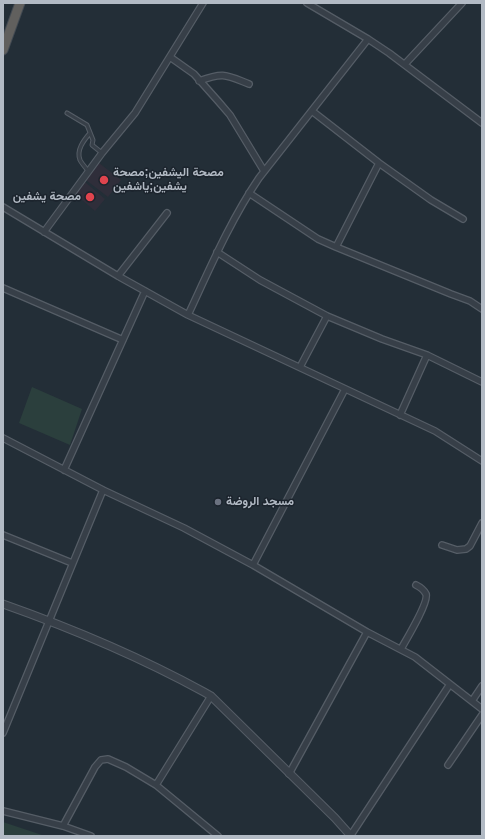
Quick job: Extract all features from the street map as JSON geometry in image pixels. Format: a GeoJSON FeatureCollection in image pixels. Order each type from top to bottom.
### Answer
{"type":"FeatureCollection","features":[{"type":"Feature","properties":{"kind":"highway"},"geometry":{"type":"LineString","coordinates":[[3,50],[20,3]]}},
{"type":"Feature","properties":{"kind":"street"},"geometry":{"type":"LineString","coordinates":[[44,232],[88,171],[135,113],[203,3]]}},
{"type":"Feature","properties":{"kind":"street"},"geometry":{"type":"LineString","coordinates":[[307,3],[368,39],[405,64],[482,123]]}},
{"type":"Feature","properties":{"kind":"street"},"geometry":{"type":"LineString","coordinates":[[405,64],[462,3]]}},
{"type":"Feature","properties":{"kind":"street"},"geometry":{"type":"LineString","coordinates":[[188,315],[229,227],[249,193],[264,171],[368,39]]}},
{"type":"Feature","properties":{"kind":"street"},"geometry":{"type":"LineString","coordinates":[[170,57],[194,74],[230,115],[264,171]]}},
{"type":"Feature","properties":{"kind":"street"},"geometry":{"type":"LineString","coordinates":[[199,80],[216,74],[227,75],[249,84]]}},
{"type":"Feature","properties":{"kind":"street"},"geometry":{"type":"LineString","coordinates":[[312,111],[379,163],[431,200],[464,219]]}},
{"type":"Feature","properties":{"kind":"street"},"geometry":{"type":"LineString","coordinates":[[336,247],[379,163]]}},
{"type":"Feature","properties":{"kind":"street"},"geometry":{"type":"LineString","coordinates":[[249,193],[303,229],[336,247],[461,298],[482,309]]}},
{"type":"Feature","properties":{"kind":"street"},"geometry":{"type":"LineString","coordinates":[[3,207],[118,276],[188,315],[435,431],[482,461]]}},
{"type":"Feature","properties":{"kind":"street"},"geometry":{"type":"LineString","coordinates":[[118,276],[167,213]]}},
{"type":"Feature","properties":{"kind":"street"},"geometry":{"type":"LineString","coordinates":[[217,252],[260,280],[327,316],[382,339],[427,355],[482,382]]}},
{"type":"Feature","properties":{"kind":"street"},"geometry":{"type":"LineString","coordinates":[[3,288],[123,340]]}},
{"type":"Feature","properties":{"kind":"street"},"geometry":{"type":"LineString","coordinates":[[64,470],[109,367],[145,291]]}},
{"type":"Feature","properties":{"kind":"street"},"geometry":{"type":"LineString","coordinates":[[300,367],[327,316]]}},
{"type":"Feature","properties":{"kind":"street"},"geometry":{"type":"LineString","coordinates":[[400,414],[427,355]]}},
{"type":"Feature","properties":{"kind":"street"},"geometry":{"type":"LineString","coordinates":[[253,565],[345,389]]}},
{"type":"Feature","properties":{"kind":"street"},"geometry":{"type":"LineString","coordinates":[[3,438],[103,490],[184,528],[253,565],[367,632],[401,649],[426,665],[482,709]]}},
{"type":"Feature","properties":{"kind":"street"},"geometry":{"type":"LineString","coordinates":[[3,734],[103,490]]}},
{"type":"Feature","properties":{"kind":"street"},"geometry":{"type":"LineString","coordinates":[[442,545],[457,550],[466,549],[470,546],[482,523]]}},
{"type":"Feature","properties":{"kind":"street"},"geometry":{"type":"LineString","coordinates":[[3,535],[72,563]]}},
{"type":"Feature","properties":{"kind":"street"},"geometry":{"type":"LineString","coordinates":[[401,649],[418,619],[426,598],[424,592],[416,585]]}},
{"type":"Feature","properties":{"kind":"street"},"geometry":{"type":"LineString","coordinates":[[3,604],[49,620],[155,667],[188,683],[210,696],[335,818],[351,836],[450,684]]}},
{"type":"Feature","properties":{"kind":"street"},"geometry":{"type":"LineString","coordinates":[[289,774],[367,632]]}},
{"type":"Feature","properties":{"kind":"street"},"geometry":{"type":"LineString","coordinates":[[472,701],[482,686]]}},
{"type":"Feature","properties":{"kind":"street"},"geometry":{"type":"LineString","coordinates":[[156,785],[210,696]]}},
{"type":"Feature","properties":{"kind":"street"},"geometry":{"type":"LineString","coordinates":[[448,765],[482,715]]}},
{"type":"Feature","properties":{"kind":"street"},"geometry":{"type":"LineString","coordinates":[[63,826],[95,767],[101,760],[108,759],[126,767],[156,785],[218,836]]}},
{"type":"Feature","properties":{"kind":"street"},"geometry":{"type":"LineString","coordinates":[[3,811],[63,826],[91,836]]}},
{"type":"Feature","properties":{"kind":"lane"},"geometry":{"type":"LineString","coordinates":[[67,113],[87,125],[93,140],[92,145],[102,153]]}},
{"type":"Feature","properties":{"kind":"lane"},"geometry":{"type":"LineString","coordinates":[[88,171],[80,160],[80,147],[90,133]]}},
{"type":"Feature","properties":{"kind":"shaded area","name":"مصحة اليشفين;مصحة يشفين;ياشفين"},"geometry":{"type":"Polygon","coordinates":[[[99,163],[121,180],[108,197],[86,180],[99,163]]]}},
{"type":"Feature","properties":{"kind":"shaded area","name":"مصحة يشفين"},"geometry":{"type":"Polygon","coordinates":[[[85,182],[105,199],[95,211],[75,194],[85,182]]]}},
{"type":"Feature","properties":{"kind":"green space"},"geometry":{"type":"Polygon","coordinates":[[[32,387],[82,409],[70,445],[19,423],[32,387]]]}},
{"type":"Feature","properties":{"kind":"green space"},"geometry":{"type":"Polygon","coordinates":[[[3,822],[45,836],[3,836],[3,822]]]}},
{"type":"Feature","properties":{"kind":"place","name":"مصحة اليشفين;مصحة يشفين;ياشفين"},"geometry":{"type":"Point","coordinates":[104,180]}},
{"type":"Feature","properties":{"kind":"place","name":"مصحة يشفين"},"geometry":{"type":"Point","coordinates":[90,197]}},
{"type":"Feature","properties":{"kind":"place","name":"مسجد الروضة"},"geometry":{"type":"Point","coordinates":[218,502]}}]}
